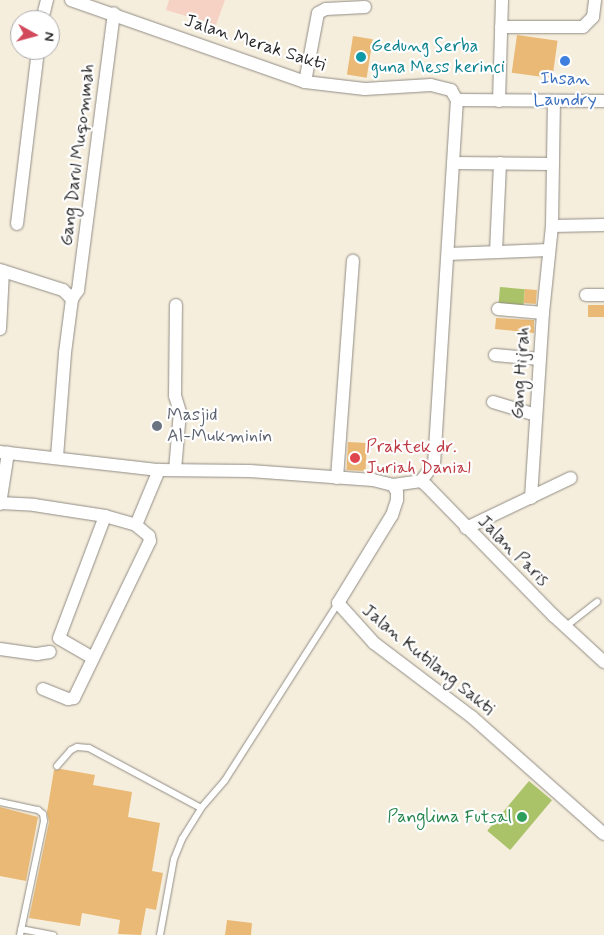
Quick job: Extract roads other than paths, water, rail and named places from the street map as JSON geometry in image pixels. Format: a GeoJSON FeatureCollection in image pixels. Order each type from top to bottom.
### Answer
{"type":"FeatureCollection","features":[{"type":"Feature","properties":{"kind":"street","name":"Jalan Merak Sakti"},"geometry":{"type":"LineString","coordinates":[[71,0],[86,2],[305,82],[365,89],[436,85],[451,90],[458,100]]}},
{"type":"Feature","properties":{"kind":"street"},"geometry":{"type":"LineString","coordinates":[[499,101],[502,0]]}},
{"type":"Feature","properties":{"kind":"street"},"geometry":{"type":"LineString","coordinates":[[501,27],[583,27],[593,18],[595,0]]}},
{"type":"Feature","properties":{"kind":"street"},"geometry":{"type":"LineString","coordinates":[[305,82],[318,13],[326,9],[365,8]]}},
{"type":"Feature","properties":{"kind":"street","name":"Gang Darul Muqommah"},"geometry":{"type":"LineString","coordinates":[[57,458],[65,353],[72,298],[78,290],[114,13]]}},
{"type":"Feature","properties":{"kind":"street"},"geometry":{"type":"LineString","coordinates":[[17,224],[37,60]]}},
{"type":"Feature","properties":{"kind":"street"},"geometry":{"type":"LineString","coordinates":[[44,689],[68,699],[74,698],[150,541],[149,536],[136,525],[105,516],[34,505],[0,504],[4,452],[159,470],[250,471],[373,480],[393,485],[420,481],[434,464],[458,100],[604,101]]}},
{"type":"Feature","properties":{"kind":"street","name":"Gang Hijrah"},"geometry":{"type":"LineString","coordinates":[[531,498],[543,313],[552,226],[554,101]]}},
{"type":"Feature","properties":{"kind":"street"},"geometry":{"type":"LineString","coordinates":[[454,163],[553,164]]}},
{"type":"Feature","properties":{"kind":"street"},"geometry":{"type":"LineString","coordinates":[[496,252],[500,163]]}},
{"type":"Feature","properties":{"kind":"street"},"geometry":{"type":"LineString","coordinates":[[552,226],[604,225]]}},
{"type":"Feature","properties":{"kind":"street"},"geometry":{"type":"LineString","coordinates":[[448,254],[549,250]]}},
{"type":"Feature","properties":{"kind":"street"},"geometry":{"type":"LineString","coordinates":[[337,478],[354,261]]}},
{"type":"Feature","properties":{"kind":"street"},"geometry":{"type":"LineString","coordinates":[[0,329],[2,271],[63,290],[72,298]]}},
{"type":"Feature","properties":{"kind":"street"},"geometry":{"type":"LineString","coordinates":[[586,295],[604,295]]}},
{"type":"Feature","properties":{"kind":"street"},"geometry":{"type":"LineString","coordinates":[[175,470],[180,412],[175,396],[176,305]]}},
{"type":"Feature","properties":{"kind":"street"},"geometry":{"type":"LineString","coordinates":[[498,310],[543,313]]}},
{"type":"Feature","properties":{"kind":"street"},"geometry":{"type":"LineString","coordinates":[[495,356],[540,359]]}},
{"type":"Feature","properties":{"kind":"street"},"geometry":{"type":"LineString","coordinates":[[494,402],[536,415]]}},
{"type":"Feature","properties":{"kind":"street"},"geometry":{"type":"LineString","coordinates":[[136,525],[159,470]]}},
{"type":"Feature","properties":{"kind":"street"},"geometry":{"type":"LineString","coordinates":[[466,528],[571,478]]}},
{"type":"Feature","properties":{"kind":"street","name":"Jalan Paris"},"geometry":{"type":"LineString","coordinates":[[420,481],[565,627],[604,662]]}},
{"type":"Feature","properties":{"kind":"street","name":"Jalan Kutilang Sakti"},"geometry":{"type":"LineString","coordinates":[[393,485],[397,492],[397,500],[392,515],[338,603],[374,642],[472,717],[604,834]]}},
{"type":"Feature","properties":{"kind":"street"},"geometry":{"type":"LineString","coordinates":[[93,658],[59,638],[105,516]]}},
{"type":"Feature","properties":{"kind":"street"},"geometry":{"type":"LineString","coordinates":[[0,649],[37,654],[50,652]]}},
{"type":"Feature","properties":{"kind":"lane"},"geometry":{"type":"LineString","coordinates":[[565,627],[597,602]]}},
{"type":"Feature","properties":{"kind":"lane"},"geometry":{"type":"LineString","coordinates":[[160,935],[174,859],[182,839],[201,808],[224,780],[338,603]]}},
{"type":"Feature","properties":{"kind":"lane"},"geometry":{"type":"LineString","coordinates":[[57,766],[77,746],[89,748],[201,808]]}},
{"type":"Feature","properties":{"kind":"lane"},"geometry":{"type":"LineString","coordinates":[[0,802],[38,810],[43,814],[44,821],[21,932],[53,935]]}},
{"type":"Feature","properties":{"kind":"place","name":"Gedung Serba guna Mess kerinci"},"geometry":{"type":"Point","coordinates":[361,57]}},
{"type":"Feature","properties":{"kind":"place","name":"Ihsan Laundry"},"geometry":{"type":"Point","coordinates":[565,61]}},
{"type":"Feature","properties":{"kind":"place","name":"Masjid Al-Mukminin"},"geometry":{"type":"Point","coordinates":[157,426]}},
{"type":"Feature","properties":{"kind":"place","name":"Praktek dr. Juriah Danial"},"geometry":{"type":"Point","coordinates":[355,458]}},
{"type":"Feature","properties":{"kind":"place","name":"Panglima Futsal"},"geometry":{"type":"Point","coordinates":[522,817]}}]}
